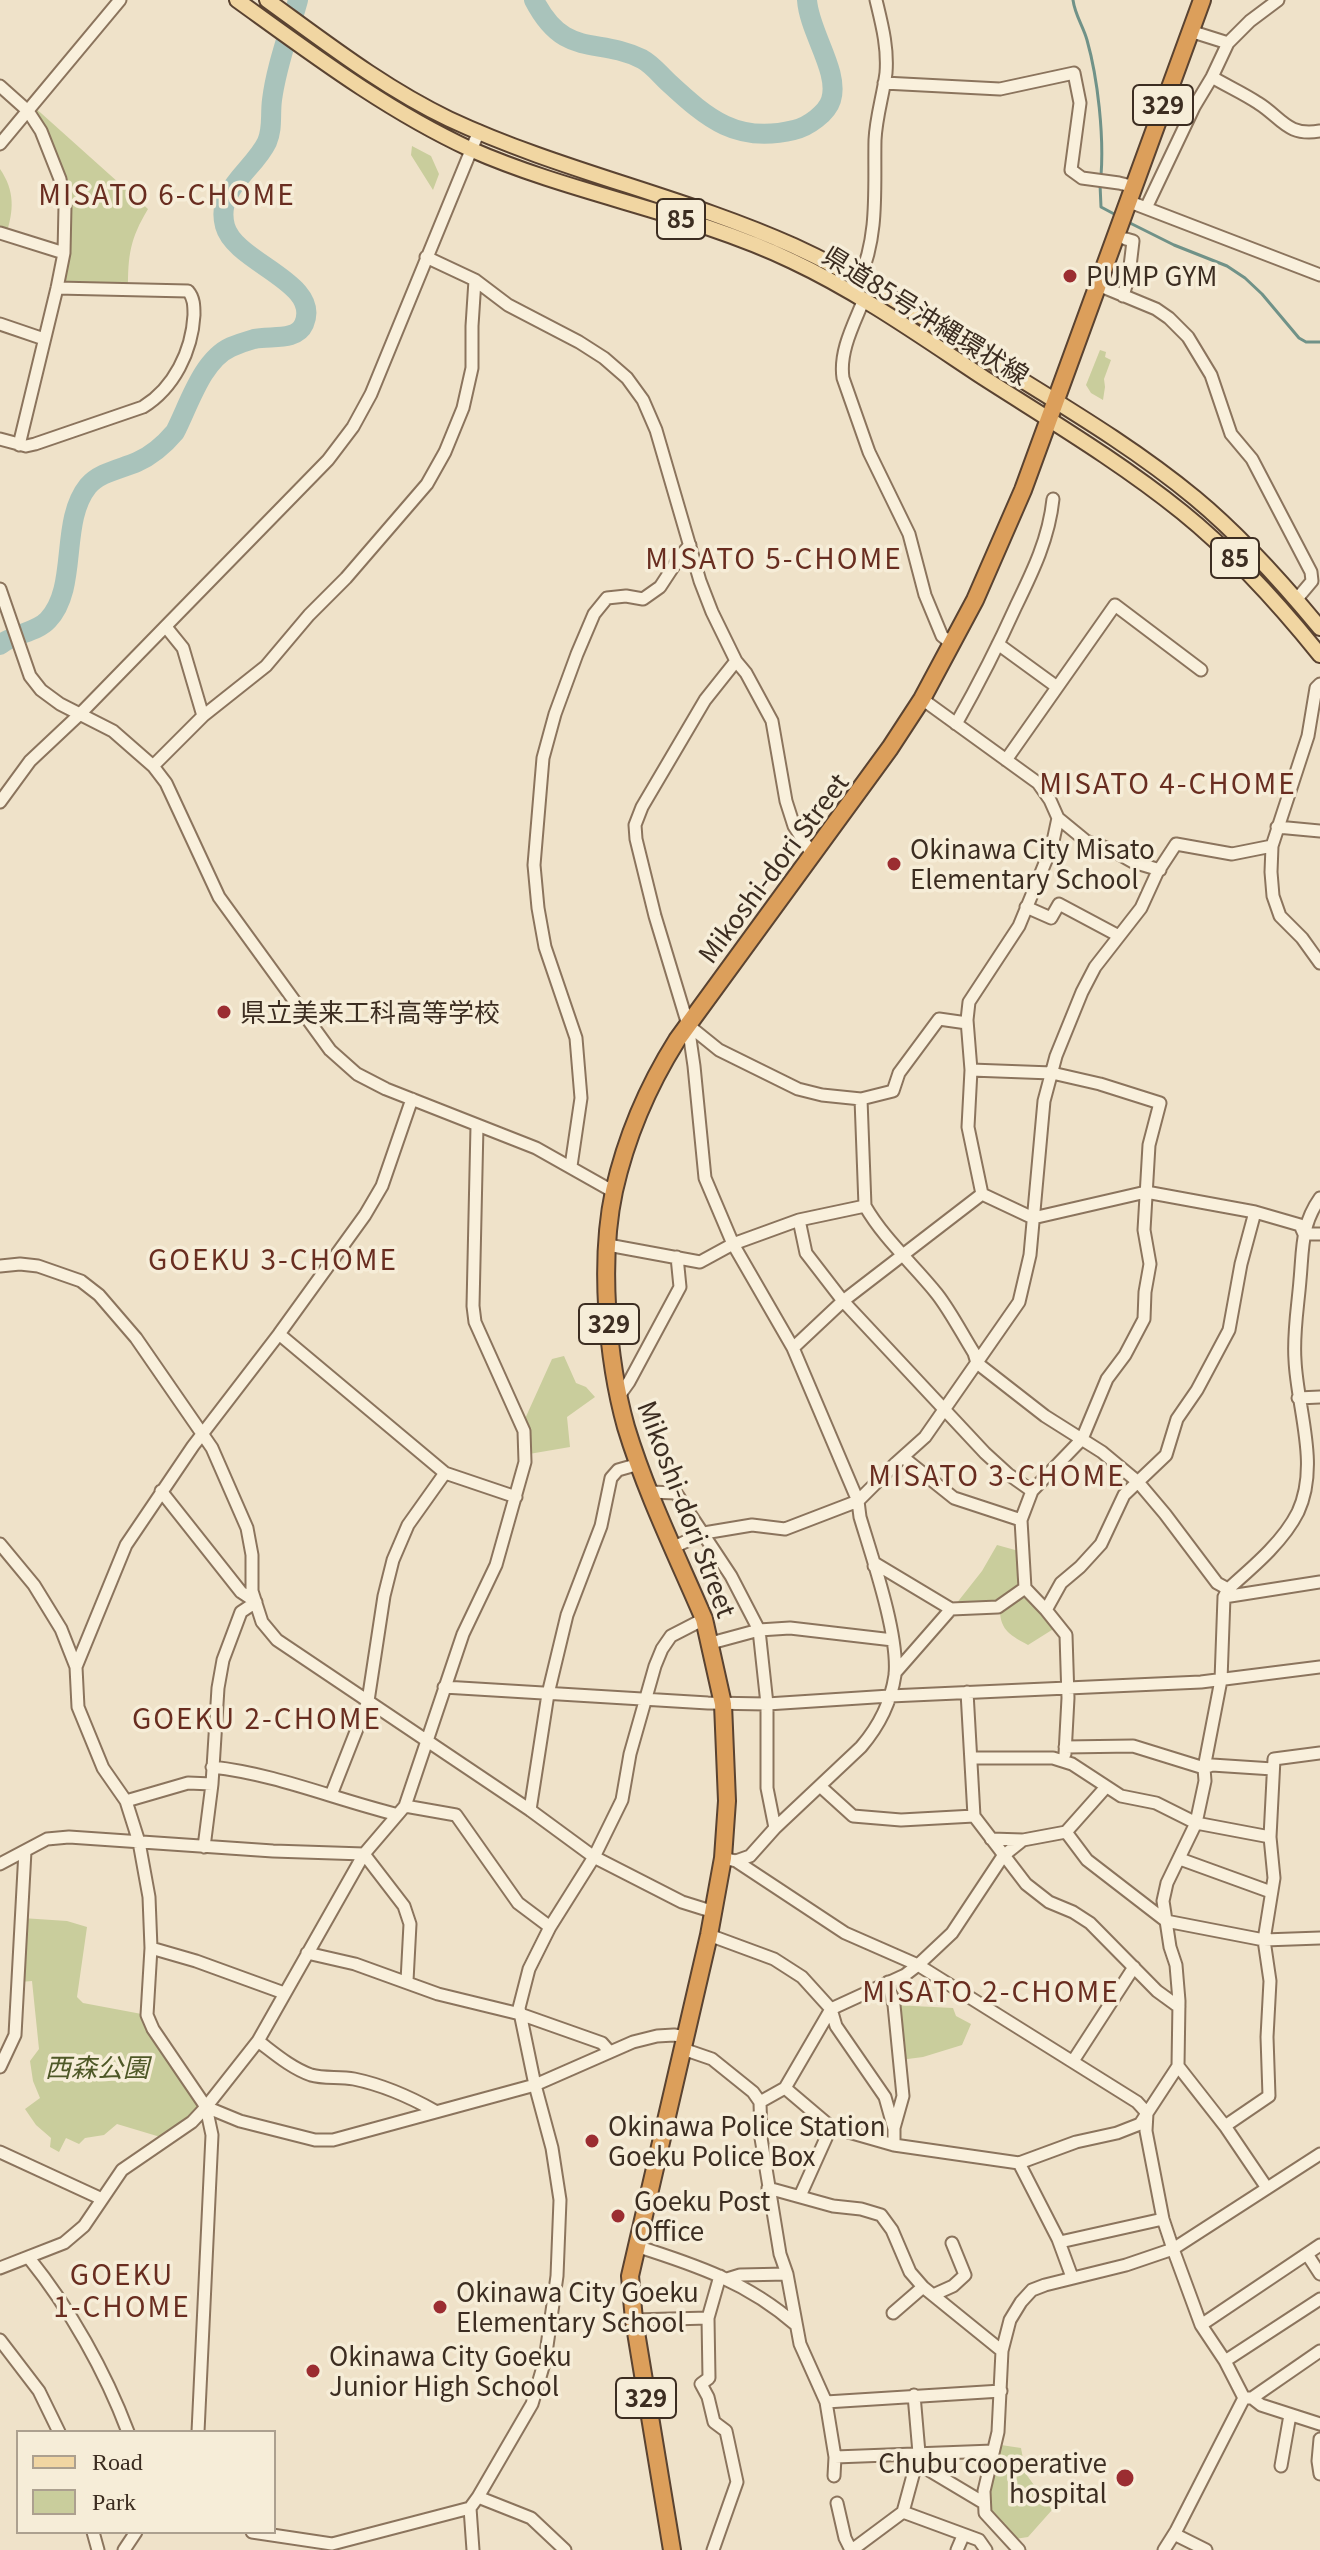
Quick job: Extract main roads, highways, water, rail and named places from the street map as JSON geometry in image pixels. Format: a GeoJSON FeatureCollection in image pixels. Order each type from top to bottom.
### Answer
{"type":"FeatureCollection","features":[{"type":"Feature","properties":{"kind":"highway","name":"329"},"geometry":{"type":"LineString","coordinates":[[1055,401],[1098,285],[1123,234],[1202,0]]}},
{"type":"Feature","properties":{"kind":"highway","name":"Mikoshi-dori Street"},"geometry":{"type":"LineString","coordinates":[[672,2550],[634,2320],[630,2276],[714,1912],[729,1860],[723,1704],[704,1619],[639,1464],[619,1396],[608,1317],[608,1245],[614,1192],[631,1135],[666,1058],[866,783],[922,699],[975,600],[1023,490],[1055,401]]}},
{"type":"Feature","properties":{"kind":"main road","name":"県道85号沖縄環状線"},"geometry":{"type":"LineString","coordinates":[[237,0],[413,120],[470,149],[714,229],[791,260],[864,299],[1136,476],[1241,564],[1320,655]]}},
{"type":"Feature","properties":{"kind":"main road","name":"県道85号沖縄環状線"},"geometry":{"type":"LineString","coordinates":[[270,2],[422,106],[479,131],[718,215],[796,247],[859,280],[1146,460],[1196,499],[1254,554],[1320,628]]}},
{"type":"Feature","properties":{"kind":"waterway"},"geometry":{"type":"LineString","coordinates":[[0,645],[43,624],[57,606],[67,573],[74,517],[88,486],[105,474],[148,456],[167,441],[175,432],[204,372],[221,353],[254,339],[289,336],[304,324],[306,309],[301,296],[232,239],[223,213],[230,191],[269,137],[276,75],[298,0]]}},
{"type":"Feature","properties":{"kind":"waterway"},"geometry":{"type":"LineString","coordinates":[[534,0],[557,31],[570,39],[642,59],[697,108],[725,125],[756,134],[805,126],[816,119],[831,100],[833,89],[828,64],[807,0]]}},
{"type":"Feature","properties":{"kind":"waterway"},"geometry":{"type":"LineString","coordinates":[[1073,0],[1087,40],[1097,90],[1102,143],[1101,176]]}},
{"type":"Feature","properties":{"kind":"waterway"},"geometry":{"type":"LineString","coordinates":[[1100,184],[1101,207],[1116,215]]}},
{"type":"Feature","properties":{"kind":"waterway"},"geometry":{"type":"LineString","coordinates":[[1126,221],[1227,266],[1262,294],[1299,338],[1306,342],[1320,342]]}},
{"type":"Feature","properties":{"kind":"place","name":"PUMP GYM"},"geometry":{"type":"Point","coordinates":[1070,276]}},
{"type":"Feature","properties":{"kind":"place","name":"Okinawa City Misato Elementary School"},"geometry":{"type":"Point","coordinates":[894,864]}},
{"type":"Feature","properties":{"kind":"place","name":"県立美来工科高等学校"},"geometry":{"type":"Point","coordinates":[224,1012]}},
{"type":"Feature","properties":{"kind":"place","name":"Okinawa Police Station Goeku Police Box"},"geometry":{"type":"Point","coordinates":[592,2141]}},
{"type":"Feature","properties":{"kind":"place","name":"Goeku Post Office"},"geometry":{"type":"Point","coordinates":[618,2216]}},
{"type":"Feature","properties":{"kind":"place","name":"Okinawa City Goeku Elementary School"},"geometry":{"type":"Point","coordinates":[440,2307]}},
{"type":"Feature","properties":{"kind":"place","name":"Okinawa City Goeku Junior High School"},"geometry":{"type":"Point","coordinates":[313,2371]}},
{"type":"Feature","properties":{"kind":"place","name":"Chubu cooperative hospital"},"geometry":{"type":"Point","coordinates":[1125,2478]}},
{"type":"Feature","properties":{"kind":"district","name":"MISATO 6-CHOME"},"geometry":{"type":"Point","coordinates":[167,194]}},
{"type":"Feature","properties":{"kind":"district","name":"MISATO 5-CHOME"},"geometry":{"type":"Point","coordinates":[774,558]}},
{"type":"Feature","properties":{"kind":"district","name":"MISATO 4-CHOME"},"geometry":{"type":"Point","coordinates":[1168,783]}},
{"type":"Feature","properties":{"kind":"district","name":"GOEKU 3-CHOME"},"geometry":{"type":"Point","coordinates":[273,1259]}},
{"type":"Feature","properties":{"kind":"district","name":"MISATO 3-CHOME"},"geometry":{"type":"Point","coordinates":[997,1475]}},
{"type":"Feature","properties":{"kind":"district","name":"GOEKU 2-CHOME"},"geometry":{"type":"Point","coordinates":[257,1718]}},
{"type":"Feature","properties":{"kind":"district","name":"MISATO 2-CHOME"},"geometry":{"type":"Point","coordinates":[991,1991]}},
{"type":"Feature","properties":{"kind":"district","name":"GOEKU 1-CHOME"},"geometry":{"type":"Point","coordinates":[122,2290]}},
{"type":"Feature","properties":{"kind":"park label","name":"西森公園"},"geometry":{"type":"Point","coordinates":[97,2067]}}]}
